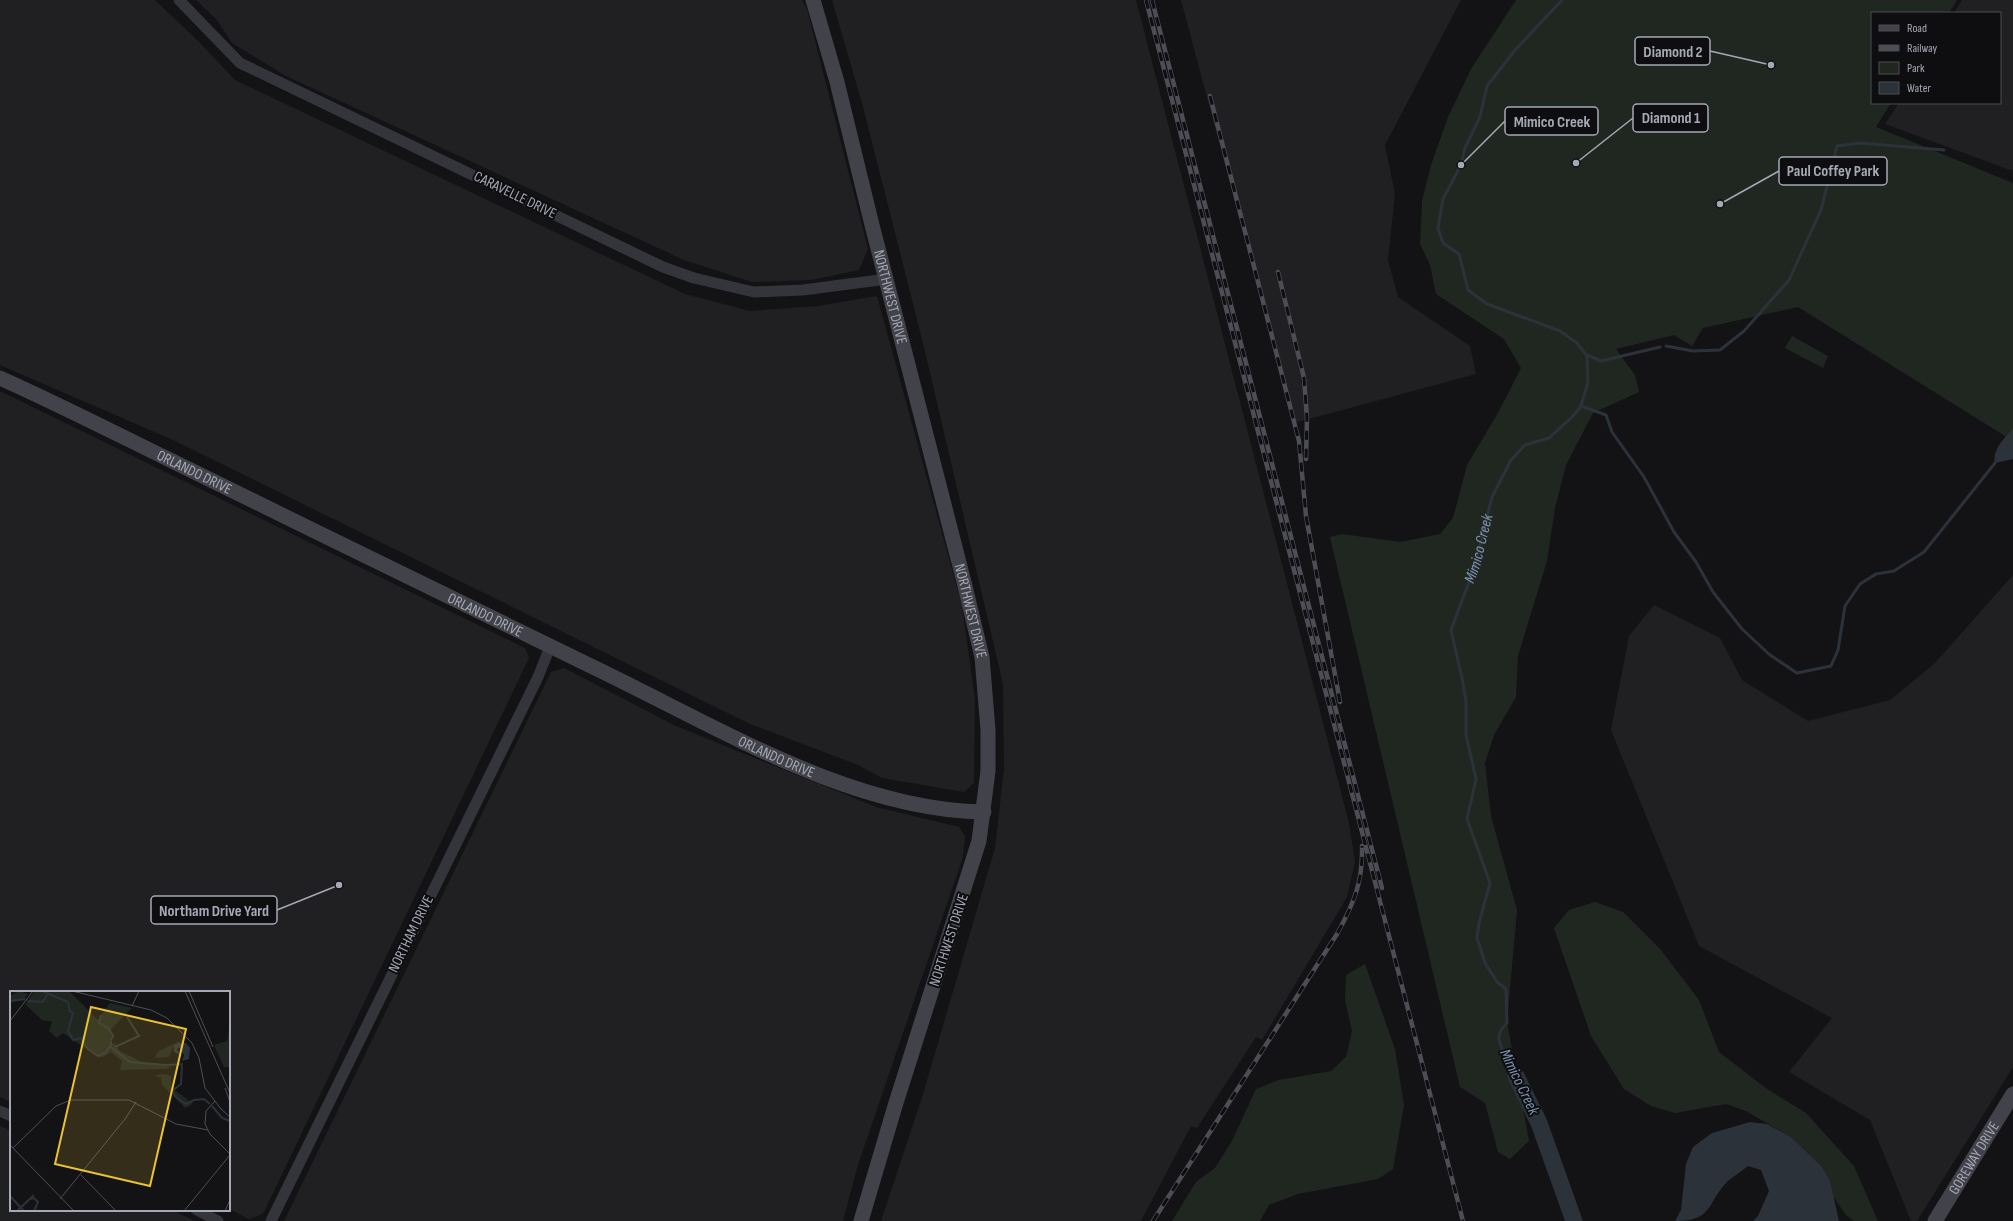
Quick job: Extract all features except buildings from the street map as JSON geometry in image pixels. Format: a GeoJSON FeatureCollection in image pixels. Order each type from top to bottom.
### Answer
{"type":"FeatureCollection","features":[{"type":"Feature","properties":{"kind":"street","name":"CARAVELLE DRIVE"},"geometry":{"type":"LineString","coordinates":[[179,0],[240,63],[668,269],[694,278],[754,292],[803,290],[887,279]]}},
{"type":"Feature","properties":{"kind":"street","name":"NORTHWEST DRIVE"},"geometry":{"type":"LineString","coordinates":[[813,0],[837,82],[872,226],[887,279],[982,657],[988,730],[988,770],[984,812],[979,841],[963,896],[895,1106],[861,1221]]}},
{"type":"Feature","properties":{"kind":"street","name":"ORLANDO DRIVE"},"geometry":{"type":"LineString","coordinates":[[0,378],[297,521],[550,647],[814,774],[863,791],[901,801],[958,812],[984,812]]}},
{"type":"Feature","properties":{"kind":"street","name":"NORTHAM DRIVE"},"geometry":{"type":"LineString","coordinates":[[271,1221],[535,683],[550,647]]}},
{"type":"Feature","properties":{"kind":"street","name":"GOREWAY DRIVE"},"geometry":{"type":"LineString","coordinates":[[1935,1221],[2013,1094]]}},
{"type":"Feature","properties":{"kind":"street"},"geometry":{"type":"LineString","coordinates":[[0,1111],[10,1116]]}},
{"type":"Feature","properties":{"kind":"street"},"geometry":{"type":"LineString","coordinates":[[199,1211],[218,1221]]}},
{"type":"Feature","properties":{"kind":"shaded area"},"geometry":{"type":"Polygon","coordinates":[[[0,0],[155,0],[199,42],[235,80],[685,294],[750,311],[818,306],[877,296],[962,606],[975,699],[974,783],[964,792],[882,778],[858,765],[750,724],[173,440],[0,365],[0,0]]]}},
{"type":"Feature","properties":{"kind":"shaded area"},"geometry":{"type":"Polygon","coordinates":[[[196,0],[802,0],[807,9],[868,249],[859,270],[811,280],[752,282],[684,260],[286,76],[232,43],[217,20],[196,0]]]}},
{"type":"Feature","properties":{"kind":"shaded area"},"geometry":{"type":"Polygon","coordinates":[[[832,0],[1136,0],[1349,823],[1355,862],[1347,897],[1262,1040],[1256,1037],[1197,1128],[1191,1126],[1141,1221],[881,1221],[923,1094],[995,848],[1004,769],[1003,684],[923,343],[862,103],[832,0]]]}},
{"type":"Feature","properties":{"kind":"shaded area"},"geometry":{"type":"Polygon","coordinates":[[[1181,0],[1461,0],[1385,145],[1395,194],[1388,260],[1398,297],[1470,346],[1476,374],[1294,423],[1181,0]]]}},
{"type":"Feature","properties":{"kind":"shaded area"},"geometry":{"type":"Polygon","coordinates":[[[1962,0],[2013,0],[2013,171],[1885,124],[1898,104],[2001,104],[2001,12],[1955,12],[1962,0]]]}},
{"type":"Feature","properties":{"kind":"shaded area"},"geometry":{"type":"Polygon","coordinates":[[[0,391],[525,648],[529,658],[263,1214],[249,1219],[230,1210],[230,991],[10,991],[10,1102],[0,1097],[0,391]]]}},
{"type":"Feature","properties":{"kind":"shaded area"},"geometry":{"type":"Polygon","coordinates":[[[2013,575],[2013,1067],[1917,1221],[1911,1221],[1870,1120],[1789,1072],[1832,1018],[1699,946],[1611,730],[1629,636],[1654,605],[1720,638],[1742,680],[1808,721],[1890,700],[1934,664],[2013,575]]]}},
{"type":"Feature","properties":{"kind":"shaded area"},"geometry":{"type":"Polygon","coordinates":[[[564,668],[676,726],[876,807],[959,827],[965,836],[963,857],[858,1165],[843,1221],[284,1221],[551,672],[564,668]]]}},
{"type":"Feature","properties":{"kind":"shaded area"},"geometry":{"type":"Polygon","coordinates":[[[0,1126],[10,1131],[10,1211],[174,1211],[195,1221],[0,1221],[0,1126]]]}},
{"type":"Feature","properties":{"kind":"green space"},"geometry":{"type":"Polygon","coordinates":[[[1516,0],[1957,0],[1950,12],[1871,12],[1871,104],[1890,104],[1876,127],[2013,183],[2013,441],[1798,307],[1703,328],[1692,346],[1674,335],[1616,349],[1635,375],[1639,392],[1593,413],[1566,465],[1555,508],[1547,561],[1518,656],[1516,697],[1494,735],[1485,763],[1491,816],[1517,910],[1507,1022],[1529,1141],[1510,1159],[1498,1152],[1485,1103],[1460,1087],[1330,537],[1342,534],[1400,542],[1440,534],[1453,518],[1467,465],[1498,413],[1521,368],[1504,339],[1436,294],[1430,265],[1420,244],[1422,201],[1431,165],[1448,117],[1471,69],[1516,0]]]}},
{"type":"Feature","properties":{"kind":"green space"},"geometry":{"type":"Polygon","coordinates":[[[1792,336],[1828,356],[1823,368],[1785,348],[1792,336]]]}},
{"type":"Feature","properties":{"kind":"green space"},"geometry":{"type":"Polygon","coordinates":[[[1595,902],[1623,912],[1661,950],[1699,1000],[1719,1052],[1767,1089],[1806,1113],[1854,1166],[1878,1221],[1854,1221],[1846,1215],[1833,1196],[1830,1181],[1791,1137],[1746,1111],[1726,1104],[1675,1113],[1651,1106],[1624,1089],[1591,1036],[1554,928],[1569,910],[1595,902]]]}},
{"type":"Feature","properties":{"kind":"green space"},"geometry":{"type":"Polygon","coordinates":[[[1365,964],[1395,1049],[1404,1105],[1393,1169],[1378,1179],[1298,1194],[1269,1205],[1260,1221],[1172,1221],[1196,1182],[1215,1168],[1232,1141],[1256,1089],[1279,1080],[1331,1071],[1346,1057],[1352,1031],[1345,1000],[1346,975],[1365,964]]]}},
{"type":"Feature","properties":{"kind":"water"},"geometry":{"type":"Polygon","coordinates":[[[2013,429],[2013,459],[1995,463],[1995,453],[1997,449],[2013,429]]]}},
{"type":"Feature","properties":{"kind":"water"},"geometry":{"type":"Polygon","coordinates":[[[1750,1122],[1767,1124],[1791,1137],[1822,1167],[1830,1181],[1839,1221],[1753,1221],[1758,1216],[1769,1191],[1761,1170],[1748,1166],[1728,1181],[1703,1214],[1697,1218],[1675,1221],[1681,1210],[1686,1164],[1693,1147],[1712,1133],[1750,1122]]]}},
{"type":"Feature","properties":{"kind":"waterway","name":"Mimico Creek"},"geometry":{"type":"LineString","coordinates":[[1516,1076],[1505,1057],[1499,1040],[1500,1032],[1507,1023],[1506,989],[1497,982],[1485,963],[1477,938],[1479,923],[1490,883],[1467,819],[1476,779],[1466,735],[1466,701],[1451,630],[1475,566],[1492,497],[1511,460],[1525,445],[1549,438],[1572,417],[1581,406],[1588,382],[1587,356],[1577,343],[1560,331],[1487,304],[1468,290],[1459,254],[1443,243],[1438,228],[1443,199],[1461,165],[1465,148],[1480,117],[1487,86],[1516,49],[1562,0]]}},
{"type":"Feature","properties":{"kind":"waterway"},"geometry":{"type":"LineString","coordinates":[[1666,346],[1693,351],[1720,350],[1744,331],[1789,280],[1821,210],[1837,146],[1860,143],[1944,150]]}},
{"type":"Feature","properties":{"kind":"waterway"},"geometry":{"type":"LineString","coordinates":[[1587,355],[1601,361],[1660,347]]}},
{"type":"Feature","properties":{"kind":"waterway"},"geometry":{"type":"LineString","coordinates":[[1581,406],[1606,415],[1612,432],[1644,477],[1674,532],[1696,562],[1713,592],[1742,629],[1770,655],[1797,673],[1831,666],[1838,650],[1845,606],[1860,584],[1876,574],[1894,571],[1924,552],[1995,463]]}},
{"type":"Feature","properties":{"kind":"waterway","name":"Mimico Creek"},"geometry":{"type":"LineString","coordinates":[[1516,1076],[1539,1123],[1574,1221]]}},
{"type":"Feature","properties":{"kind":"railway"},"geometry":{"type":"LineString","coordinates":[[1146,0],[1463,1221]]}},
{"type":"Feature","properties":{"kind":"railway"},"geometry":{"type":"LineString","coordinates":[[1152,0],[1382,888]]}},
{"type":"Feature","properties":{"kind":"railway"},"geometry":{"type":"LineString","coordinates":[[1210,96],[1299,441],[1306,516],[1340,702]]}},
{"type":"Feature","properties":{"kind":"railway"},"geometry":{"type":"LineString","coordinates":[[1278,272],[1304,378],[1307,418],[1306,459]]}},
{"type":"Feature","properties":{"kind":"railway"},"geometry":{"type":"LineString","coordinates":[[1153,1221],[1337,934],[1353,902],[1356,892],[1361,871],[1362,846]]}},
{"type":"Feature","properties":{"kind":"place","name":"Diamond 2"},"geometry":{"type":"Point","coordinates":[1771,65]}},
{"type":"Feature","properties":{"kind":"place","name":"Diamond 1"},"geometry":{"type":"Point","coordinates":[1576,163]}},
{"type":"Feature","properties":{"kind":"place","name":"Mimico Creek"},"geometry":{"type":"Point","coordinates":[1461,165]}},
{"type":"Feature","properties":{"kind":"place","name":"Paul Coffey Park"},"geometry":{"type":"Point","coordinates":[1720,204]}},
{"type":"Feature","properties":{"kind":"place","name":"Northam Drive Yard"},"geometry":{"type":"Point","coordinates":[339,885]}}]}
